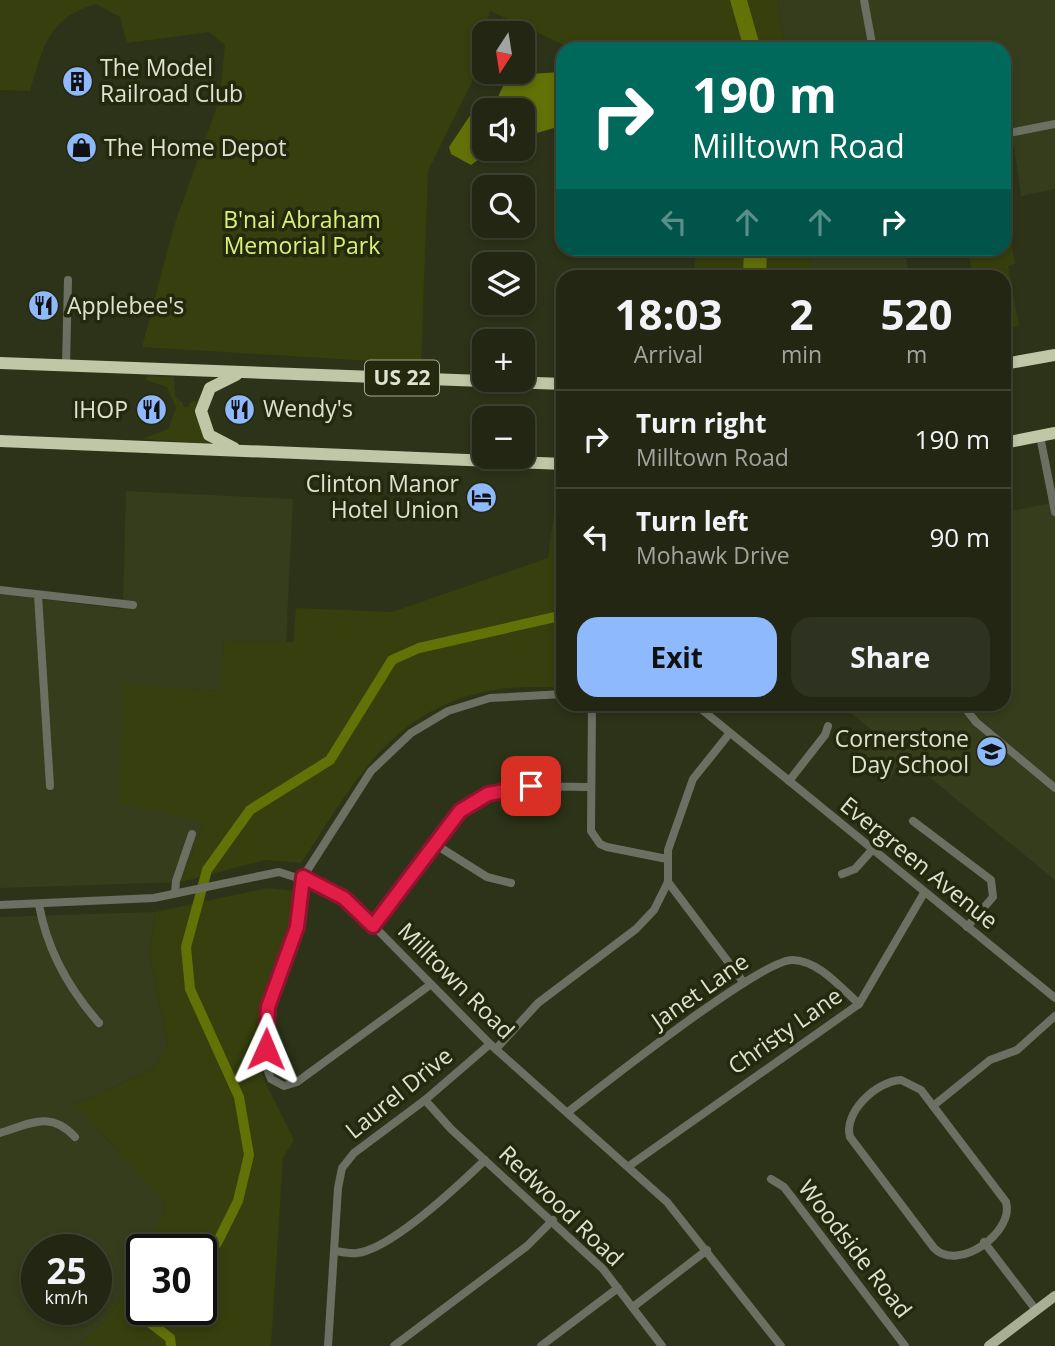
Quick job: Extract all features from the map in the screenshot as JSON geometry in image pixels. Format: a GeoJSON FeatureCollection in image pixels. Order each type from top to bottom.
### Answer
{"type":"FeatureCollection","features":[{"type":"Feature","properties":{"kind":"highway"},"geometry":{"type":"LineString","coordinates":[[1011,363],[1055,355]]}},
{"type":"Feature","properties":{"kind":"highway","name":"US 22"},"geometry":{"type":"LineString","coordinates":[[0,363],[556,384]]}},
{"type":"Feature","properties":{"kind":"highway"},"geometry":{"type":"LineString","coordinates":[[241,451],[209,435],[201,411],[211,388],[243,372]]}},
{"type":"Feature","properties":{"kind":"highway"},"geometry":{"type":"LineString","coordinates":[[1011,442],[1055,433]]}},
{"type":"Feature","properties":{"kind":"highway"},"geometry":{"type":"LineString","coordinates":[[0,441],[136,450],[241,451],[556,464]]}},
{"type":"Feature","properties":{"kind":"main road"},"geometry":{"type":"LineString","coordinates":[[989,1346],[1055,1296]]}},
{"type":"Feature","properties":{"kind":"street"},"geometry":{"type":"LineString","coordinates":[[864,0],[872,42]]}},
{"type":"Feature","properties":{"kind":"street"},"geometry":{"type":"LineString","coordinates":[[1011,133],[1055,124]]}},
{"type":"Feature","properties":{"kind":"street"},"geometry":{"type":"LineString","coordinates":[[66,365],[68,280]]}},
{"type":"Feature","properties":{"kind":"street"},"geometry":{"type":"LineString","coordinates":[[1040,436],[1055,512]]}},
{"type":"Feature","properties":{"kind":"street"},"geometry":{"type":"LineString","coordinates":[[0,590],[133,605]]}},
{"type":"Feature","properties":{"kind":"street"},"geometry":{"type":"LineString","coordinates":[[38,595],[50,786]]}},
{"type":"Feature","properties":{"kind":"street"},"geometry":{"type":"LineString","coordinates":[[430,985],[296,1082],[284,1086],[271,1079],[267,1069],[265,1029],[268,1007],[297,927],[303,877],[371,771],[411,733],[449,711],[490,698],[556,694]]}},
{"type":"Feature","properties":{"kind":"street"},"geometry":{"type":"LineString","coordinates":[[592,711],[591,831],[600,844],[667,859]]}},
{"type":"Feature","properties":{"kind":"street","name":"Evergreen Avenue"},"geometry":{"type":"LineString","coordinates":[[703,711],[1055,998]]}},
{"type":"Feature","properties":{"kind":"street"},"geometry":{"type":"LineString","coordinates":[[967,711],[976,722],[1055,788]]}},
{"type":"Feature","properties":{"kind":"street"},"geometry":{"type":"LineString","coordinates":[[789,781],[825,735],[828,726]]}},
{"type":"Feature","properties":{"kind":"street"},"geometry":{"type":"LineString","coordinates":[[729,734],[693,779],[667,859],[668,883],[744,983]]}},
{"type":"Feature","properties":{"kind":"street"},"geometry":{"type":"LineString","coordinates":[[373,926],[433,843],[460,811],[488,794],[518,787],[590,787]]}},
{"type":"Feature","properties":{"kind":"street"},"geometry":{"type":"LineString","coordinates":[[913,821],[991,880],[993,897],[968,927]]}},
{"type":"Feature","properties":{"kind":"street"},"geometry":{"type":"LineString","coordinates":[[176,894],[176,881],[192,834]]}},
{"type":"Feature","properties":{"kind":"street"},"geometry":{"type":"LineString","coordinates":[[433,843],[487,877],[511,883]]}},
{"type":"Feature","properties":{"kind":"street"},"geometry":{"type":"LineString","coordinates":[[842,874],[855,869],[872,850]]}},
{"type":"Feature","properties":{"kind":"street","name":"Milltown Road"},"geometry":{"type":"LineString","coordinates":[[0,905],[154,898],[279,872],[303,877],[344,898],[493,1047],[667,1202],[781,1346]]}},
{"type":"Feature","properties":{"kind":"street","name":"Laurel Drive"},"geometry":{"type":"LineString","coordinates":[[328,1346],[338,1188],[347,1160],[493,1047],[538,1003],[643,923],[654,910],[668,883]]}},
{"type":"Feature","properties":{"kind":"street","name":"Christy Lane"},"geometry":{"type":"LineString","coordinates":[[629,1166],[859,1004],[925,893]]}},
{"type":"Feature","properties":{"kind":"street"},"geometry":{"type":"LineString","coordinates":[[38,905],[54,955],[78,999],[99,1023]]}},
{"type":"Feature","properties":{"kind":"street","name":"Janet Lane"},"geometry":{"type":"LineString","coordinates":[[568,1112],[744,983],[779,961],[804,961],[818,968],[859,1004]]}},
{"type":"Feature","properties":{"kind":"street"},"geometry":{"type":"LineString","coordinates":[[933,1106],[990,1060],[1017,1050],[1055,1016]]}},
{"type":"Feature","properties":{"kind":"street"},"geometry":{"type":"LineString","coordinates":[[901,1080],[912,1083],[933,1106],[1006,1202],[1008,1217],[1004,1226],[984,1242],[957,1258],[937,1252],[850,1137],[848,1126],[854,1110],[889,1082],[901,1080]]}},
{"type":"Feature","properties":{"kind":"street","name":"Redwood Road"},"geometry":{"type":"LineString","coordinates":[[425,1100],[485,1160],[603,1269],[662,1346]]}},
{"type":"Feature","properties":{"kind":"street"},"geometry":{"type":"LineString","coordinates":[[0,1133],[48,1120],[61,1124],[75,1137]]}},
{"type":"Feature","properties":{"kind":"street"},"geometry":{"type":"LineString","coordinates":[[335,1251],[358,1253],[382,1243],[459,1184],[485,1160]]}},
{"type":"Feature","properties":{"kind":"street","name":"Woodside Road"},"geometry":{"type":"LineString","coordinates":[[771,1179],[784,1187],[905,1346]]}},
{"type":"Feature","properties":{"kind":"street"},"geometry":{"type":"LineString","coordinates":[[394,1346],[527,1246],[553,1220]]}},
{"type":"Feature","properties":{"kind":"street"},"geometry":{"type":"LineString","coordinates":[[984,1242],[1037,1310]]}},
{"type":"Feature","properties":{"kind":"street"},"geometry":{"type":"LineString","coordinates":[[633,1307],[707,1250]]}},
{"type":"Feature","properties":{"kind":"street"},"geometry":{"type":"LineString","coordinates":[[541,1346],[618,1288]]}},
{"type":"Feature","properties":{"kind":"shaded area"},"geometry":{"type":"Polygon","coordinates":[[[730,0],[747,0],[759,42],[742,42],[730,0]]]}},
{"type":"Feature","properties":{"kind":"shaded area"},"geometry":{"type":"Polygon","coordinates":[[[778,0],[1055,0],[1055,189],[1021,196],[1014,147],[1011,146],[1011,42],[784,42],[778,0]]]}},
{"type":"Feature","properties":{"kind":"shaded area"},"geometry":{"type":"Polygon","coordinates":[[[556,72],[556,126],[535,134],[535,98],[498,98],[503,86],[536,84],[536,74],[556,72]]]}},
{"type":"Feature","properties":{"kind":"shaded area"},"geometry":{"type":"Polygon","coordinates":[[[472,114],[472,161],[476,161],[471,165],[451,154],[449,147],[472,114]]]}},
{"type":"Feature","properties":{"kind":"shaded area"},"geometry":{"type":"Polygon","coordinates":[[[744,256],[767,256],[766,270],[743,270],[744,256]]]}},
{"type":"Feature","properties":{"kind":"shaded area"},"geometry":{"type":"Polygon","coordinates":[[[811,256],[906,256],[908,270],[810,270],[811,256]]]}},
{"type":"Feature","properties":{"kind":"shaded area"},"geometry":{"type":"Polygon","coordinates":[[[126,491],[293,499],[286,642],[224,641],[221,691],[122,686],[204,822],[181,882],[0,888],[0,594],[123,609],[126,491]]]}},
{"type":"Feature","properties":{"kind":"shaded area"},"geometry":{"type":"Polygon","coordinates":[[[1053,503],[1055,511],[1055,880],[906,758],[885,784],[853,759],[874,732],[848,711],[1011,711],[1011,511],[1053,503]]]}},
{"type":"Feature","properties":{"kind":"shaded area"},"geometry":{"type":"Polygon","coordinates":[[[155,912],[150,955],[168,1044],[152,1070],[75,1104],[166,1204],[155,1234],[126,1234],[126,1290],[112,1310],[112,1234],[21,1234],[21,1325],[102,1325],[79,1346],[0,1346],[0,917],[155,912]]]}},
{"type":"Feature","properties":{"kind":"green space","name":"B'nai Abraham Memorial Park"},"geometry":{"type":"Polygon","coordinates":[[[0,0],[778,0],[784,42],[557,42],[536,32],[536,21],[512,21],[490,11],[487,21],[472,21],[472,82],[428,171],[421,364],[142,347],[174,226],[219,101],[225,45],[209,32],[127,43],[120,17],[96,4],[67,17],[57,26],[44,48],[30,91],[0,90],[0,0]]]}},
{"type":"Feature","properties":{"kind":"green space"},"geometry":{"type":"Polygon","coordinates":[[[1011,241],[1015,264],[1008,266],[1009,270],[972,270],[969,256],[1011,256],[1011,241]]]}},
{"type":"Feature","properties":{"kind":"green space"},"geometry":{"type":"Polygon","coordinates":[[[695,256],[811,256],[810,270],[694,270],[695,256]]]}},
{"type":"Feature","properties":{"kind":"green space"},"geometry":{"type":"Polygon","coordinates":[[[1011,282],[1019,326],[1011,328],[1011,282]]]}},
{"type":"Feature","properties":{"kind":"green space"},"geometry":{"type":"Polygon","coordinates":[[[148,376],[174,377],[175,397],[183,403],[183,407],[189,407],[189,403],[197,400],[195,413],[212,444],[142,439],[168,429],[176,408],[167,387],[145,380],[148,376]]]}},
{"type":"Feature","properties":{"kind":"green space"},"geometry":{"type":"Polygon","coordinates":[[[556,498],[556,687],[494,690],[458,699],[427,714],[401,732],[378,754],[358,778],[301,863],[265,860],[181,882],[204,822],[120,804],[122,685],[220,691],[224,641],[293,642],[296,608],[392,612],[548,558],[556,498]]]}},
{"type":"Feature","properties":{"kind":"green space"},"geometry":{"type":"Polygon","coordinates":[[[268,888],[295,891],[287,946],[266,997],[260,1031],[263,1078],[294,1140],[283,1158],[271,1346],[79,1346],[102,1325],[112,1325],[112,1310],[126,1290],[126,1325],[217,1325],[217,1234],[155,1234],[166,1204],[75,1104],[152,1070],[168,1044],[150,955],[155,912],[268,888]]]}},
{"type":"Feature","properties":{"kind":"waterway"},"geometry":{"type":"LineString","coordinates":[[217,1243],[238,1201],[249,1155],[239,1097],[190,989],[186,947],[207,870],[250,810],[330,760],[392,660],[419,648],[556,617]]}},
{"type":"Feature","properties":{"kind":"waterway"},"geometry":{"type":"LineString","coordinates":[[153,1325],[170,1338],[171,1346]]}},
{"type":"Feature","properties":{"kind":"place","name":"The Model Railroad Club"},"geometry":{"type":"Point","coordinates":[77,81]}},
{"type":"Feature","properties":{"kind":"place","name":"The Home Depot"},"geometry":{"type":"Point","coordinates":[81,148]}},
{"type":"Feature","properties":{"kind":"place","name":"Applebee's"},"geometry":{"type":"Point","coordinates":[44,306]}},
{"type":"Feature","properties":{"kind":"place","name":"Wendy's"},"geometry":{"type":"Point","coordinates":[240,409]}},
{"type":"Feature","properties":{"kind":"place","name":"IHOP"},"geometry":{"type":"Point","coordinates":[151,410]}},
{"type":"Feature","properties":{"kind":"place","name":"Clinton Manor Hotel Union"},"geometry":{"type":"Point","coordinates":[482,497]}},
{"type":"Feature","properties":{"kind":"place","name":"Cornerstone Day School"},"geometry":{"type":"Point","coordinates":[992,752]}},
{"type":"Feature","properties":{"kind":"route"},"geometry":{"type":"LineString","coordinates":[[266,1049],[265,1018],[297,927],[303,877],[344,898],[373,926],[452,818],[468,804],[488,794],[508,788],[531,786]]}}]}
